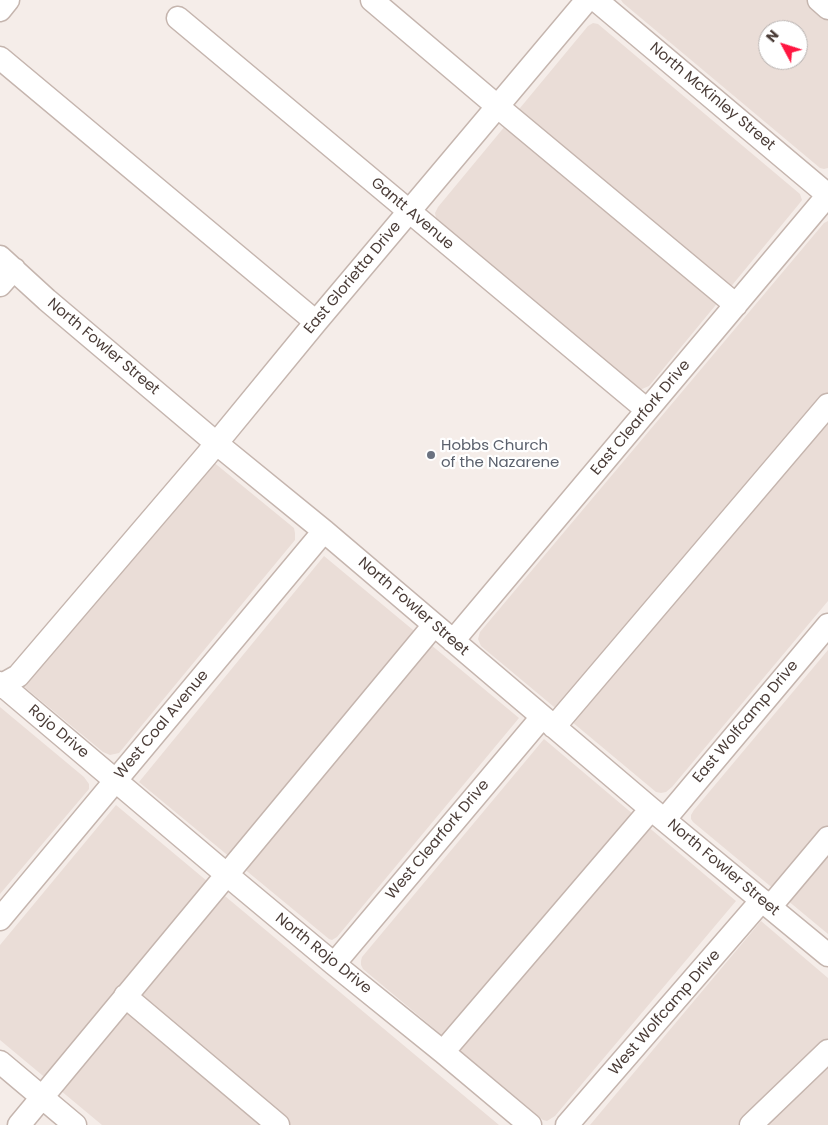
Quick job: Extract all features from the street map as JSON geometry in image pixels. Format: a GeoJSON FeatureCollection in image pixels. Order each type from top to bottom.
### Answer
{"type":"FeatureCollection","features":[{"type":"Feature","properties":{"kind":"street"},"geometry":{"type":"LineString","coordinates":[[0,10],[8,0]]}},
{"type":"Feature","properties":{"kind":"street"},"geometry":{"type":"LineString","coordinates":[[372,0],[736,304]]}},
{"type":"Feature","properties":{"kind":"street","name":"East Glorietta Drive"},"geometry":{"type":"LineString","coordinates":[[1,685],[18,676],[587,0]]}},
{"type":"Feature","properties":{"kind":"street","name":"North McKinley Street"},"geometry":{"type":"LineString","coordinates":[[596,0],[828,195]]}},
{"type":"Feature","properties":{"kind":"street"},"geometry":{"type":"LineString","coordinates":[[819,0],[828,8]]}},
{"type":"Feature","properties":{"kind":"street","name":"Gantt Avenue"},"geometry":{"type":"LineString","coordinates":[[178,18],[647,410]]}},
{"type":"Feature","properties":{"kind":"street"},"geometry":{"type":"LineString","coordinates":[[0,58],[316,322]]}},
{"type":"Feature","properties":{"kind":"street","name":"East Clearfork Drive"},"geometry":{"type":"LineString","coordinates":[[453,641],[828,195]]}},
{"type":"Feature","properties":{"kind":"street","name":"North Fowler Street"},"geometry":{"type":"LineString","coordinates":[[5,270],[47,300],[828,955]]}},
{"type":"Feature","properties":{"kind":"street","name":"West Clearfork Drive"},"geometry":{"type":"LineString","coordinates":[[334,964],[828,405]]}},
{"type":"Feature","properties":{"kind":"street","name":"West Coal Avenue"},"geometry":{"type":"LineString","coordinates":[[0,919],[324,531]]}},
{"type":"Feature","properties":{"kind":"street"},"geometry":{"type":"LineString","coordinates":[[19,1125],[434,625]]}},
{"type":"Feature","properties":{"kind":"street","name":"East Wolfcamp Drive"},"geometry":{"type":"LineString","coordinates":[[444,1052],[828,626]]}},
{"type":"Feature","properties":{"kind":"street","name":"Rojo Drive"},"geometry":{"type":"LineString","coordinates":[[1,685],[116,781]]}},
{"type":"Feature","properties":{"kind":"street","name":"North Rojo Drive"},"geometry":{"type":"LineString","coordinates":[[116,781],[530,1125]]}},
{"type":"Feature","properties":{"kind":"street","name":"West Wolfcamp Drive"},"geometry":{"type":"LineString","coordinates":[[567,1125],[766,903],[828,838]]}},
{"type":"Feature","properties":{"kind":"street"},"geometry":{"type":"LineString","coordinates":[[125,996],[278,1125]]}},
{"type":"Feature","properties":{"kind":"street"},"geometry":{"type":"LineString","coordinates":[[751,1125],[828,1051]]}},
{"type":"Feature","properties":{"kind":"street"},"geometry":{"type":"LineString","coordinates":[[0,1062],[75,1125]]}},
{"type":"Feature","properties":{"kind":"shaded area"},"geometry":{"type":"Polygon","coordinates":[[[621,0],[828,0],[828,168],[820,168],[621,0]]]}},
{"type":"Feature","properties":{"kind":"shaded area"},"geometry":{"type":"Polygon","coordinates":[[[593,23],[598,24],[800,194],[802,200],[649,386],[642,389],[635,388],[436,218],[435,213],[588,26],[593,23]]]}},
{"type":"Feature","properties":{"kind":"shaded area"},"geometry":{"type":"Polygon","coordinates":[[[828,221],[828,601],[672,787],[666,792],[656,792],[481,646],[478,639],[480,632],[824,223],[828,221]]]}},
{"type":"Feature","properties":{"kind":"shaded area"},"geometry":{"type":"Polygon","coordinates":[[[206,456],[294,528],[295,540],[119,753],[110,755],[103,752],[22,685],[206,456]]]}},
{"type":"Feature","properties":{"kind":"shaded area"},"geometry":{"type":"Polygon","coordinates":[[[324,556],[519,718],[337,937],[332,940],[139,782],[324,556]]]}},
{"type":"Feature","properties":{"kind":"shaded area"},"geometry":{"type":"Polygon","coordinates":[[[828,650],[828,934],[693,822],[691,815],[828,650]]]}},
{"type":"Feature","properties":{"kind":"shaded area"},"geometry":{"type":"Polygon","coordinates":[[[0,707],[84,777],[89,784],[89,789],[0,894],[0,707]]]}},
{"type":"Feature","properties":{"kind":"shaded area"},"geometry":{"type":"Polygon","coordinates":[[[544,739],[736,901],[555,1116],[547,1121],[543,1120],[363,969],[361,965],[362,957],[544,739]]]}},
{"type":"Feature","properties":{"kind":"shaded area"},"geometry":{"type":"Polygon","coordinates":[[[116,805],[499,1125],[102,1125],[0,1040],[0,945],[116,805]]]}},
{"type":"Feature","properties":{"kind":"shaded area"},"geometry":{"type":"Polygon","coordinates":[[[761,921],[828,978],[828,1125],[590,1125],[761,921]]]}},
{"type":"Feature","properties":{"kind":"place","name":"Hobbs Church of the Nazarene"},"geometry":{"type":"Point","coordinates":[431,455]}}]}
